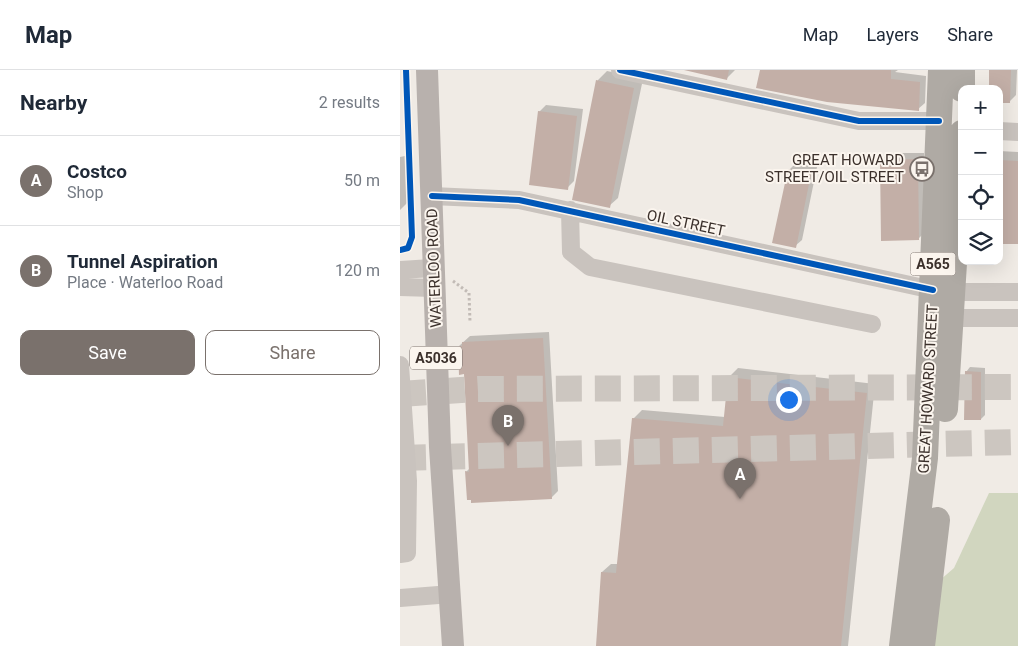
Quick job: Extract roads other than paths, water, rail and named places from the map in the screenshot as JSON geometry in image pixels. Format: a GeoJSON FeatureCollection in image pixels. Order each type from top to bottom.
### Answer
{"type":"FeatureCollection","features":[{"type":"Feature","properties":{"kind":"highway","name":"GREAT HOWARD STREET"},"geometry":{"type":"LineString","coordinates":[[930,497],[943,291],[950,127],[941,70]]}},
{"type":"Feature","properties":{"kind":"highway"},"geometry":{"type":"LineString","coordinates":[[962,70],[962,85]]}},
{"type":"Feature","properties":{"kind":"highway","name":"GREAT HOWARD STREET"},"geometry":{"type":"LineString","coordinates":[[922,646],[923,563],[951,318],[943,291]]}},
{"type":"Feature","properties":{"kind":"highway","name":"GREAT HOWARD STREET"},"geometry":{"type":"LineString","coordinates":[[902,646],[923,563]]}},
{"type":"Feature","properties":{"kind":"main road","name":"WATERLOO ROAD"},"geometry":{"type":"LineString","coordinates":[[427,70],[440,447],[453,646]]}},
{"type":"Feature","properties":{"kind":"street"},"geometry":{"type":"LineString","coordinates":[[620,70],[859,121],[950,127]]}},
{"type":"Feature","properties":{"kind":"street"},"geometry":{"type":"LineString","coordinates":[[1003,131],[1018,132]]}},
{"type":"Feature","properties":{"kind":"street","name":"OIL STREET"},"geometry":{"type":"LineString","coordinates":[[432,196],[519,200],[943,291],[1018,292]]}},
{"type":"Feature","properties":{"kind":"street"},"geometry":{"type":"LineString","coordinates":[[570,210],[571,252],[590,267],[872,324]]}},
{"type":"Feature","properties":{"kind":"street"},"geometry":{"type":"LineString","coordinates":[[400,270],[433,278]]}},
{"type":"Feature","properties":{"kind":"street"},"geometry":{"type":"LineString","coordinates":[[400,287],[433,278]]}},
{"type":"Feature","properties":{"kind":"street"},"geometry":{"type":"LineString","coordinates":[[951,318],[1018,318]]}},
{"type":"Feature","properties":{"kind":"street"},"geometry":{"type":"LineString","coordinates":[[400,365],[408,481],[407,553],[400,554]]}},
{"type":"Feature","properties":{"kind":"street"},"geometry":{"type":"LineString","coordinates":[[400,598],[451,594]]}},
{"type":"Feature","properties":{"kind":"tunnel"},"geometry":{"type":"LineString","coordinates":[[400,394],[478,389],[1018,387]]}},
{"type":"Feature","properties":{"kind":"tunnel"},"geometry":{"type":"LineString","coordinates":[[400,458],[1018,442]]}},
{"type":"Feature","properties":{"kind":"place","name":"GREAT HOWARD STREET/OIL STREET"},"geometry":{"type":"Point","coordinates":[922,169]}},
{"type":"Feature","properties":{"kind":"place","name":"Tunnel Aspiration"},"geometry":{"type":"Point","coordinates":[508,446]}},
{"type":"Feature","properties":{"kind":"place","name":"Costco"},"geometry":{"type":"Point","coordinates":[740,499]}}]}
